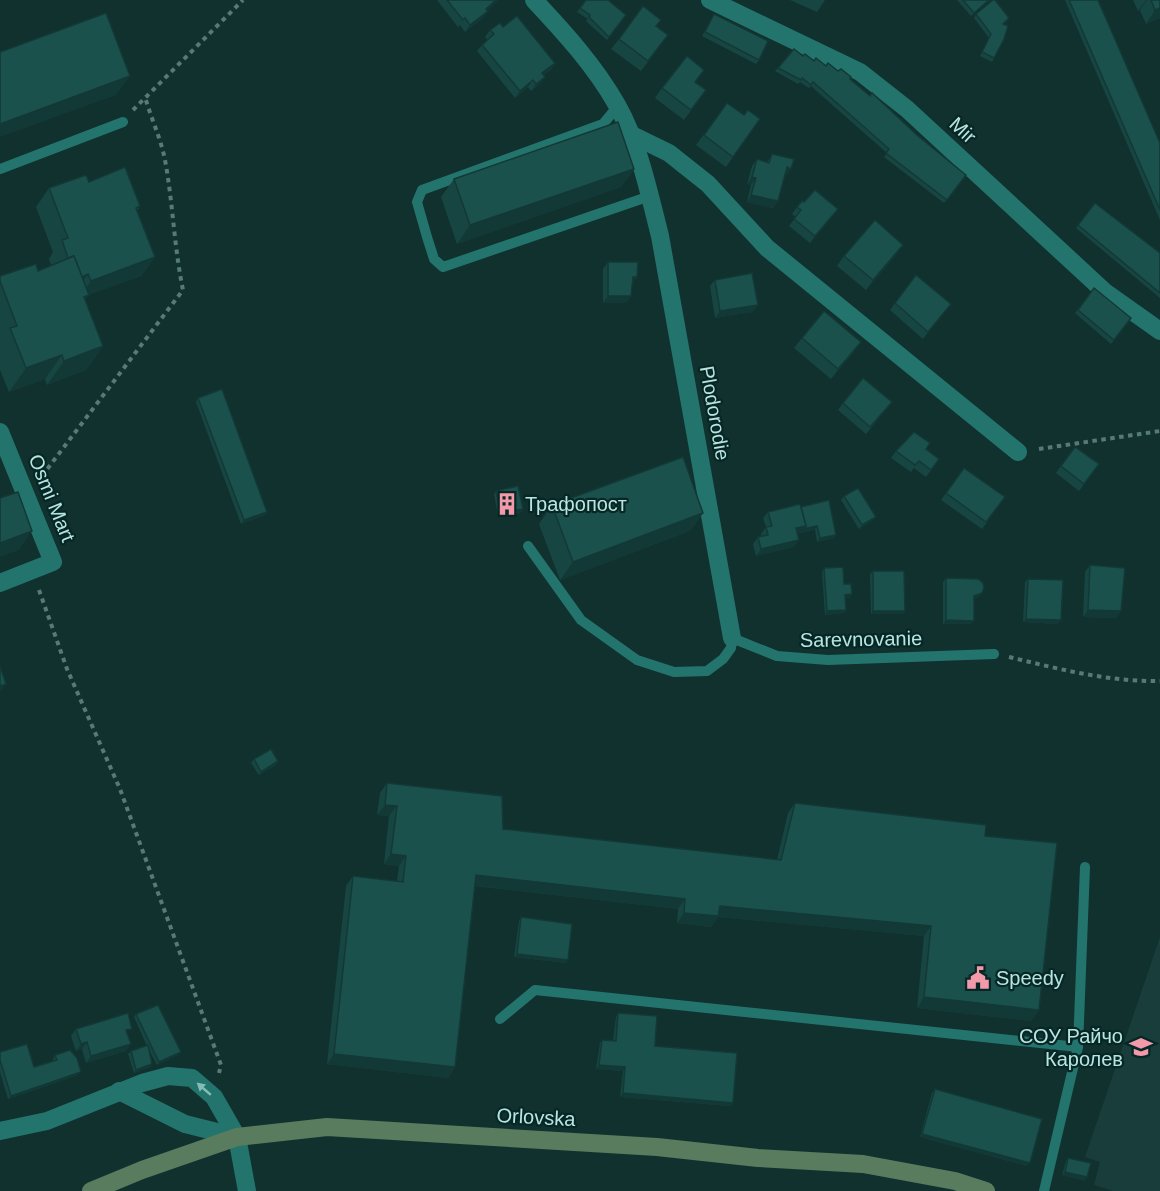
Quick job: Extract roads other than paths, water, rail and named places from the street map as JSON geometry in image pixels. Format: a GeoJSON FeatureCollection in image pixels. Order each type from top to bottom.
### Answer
{"type":"FeatureCollection","features":[{"type":"Feature","properties":{"kind":"street"},"geometry":{"type":"LineString","coordinates":[[534,0],[601,79],[618,106],[630,134],[650,196]]}},
{"type":"Feature","properties":{"kind":"street","name":"Mir"},"geometry":{"type":"LineString","coordinates":[[710,0],[860,72],[907,109],[1105,292],[1160,331]]}},
{"type":"Feature","properties":{"kind":"street"},"geometry":{"type":"LineString","coordinates":[[630,134],[669,153],[708,184],[767,248],[1018,452]]}},
{"type":"Feature","properties":{"kind":"street","name":"Plodorodie"},"geometry":{"type":"LineString","coordinates":[[650,196],[660,236],[732,638]]}},
{"type":"Feature","properties":{"kind":"street","name":"Osmi Mart"},"geometry":{"type":"LineString","coordinates":[[0,432],[53,562],[0,583]]}},
{"type":"Feature","properties":{"kind":"street"},"geometry":{"type":"LineString","coordinates":[[0,1131],[48,1121],[119,1091],[168,1076],[192,1078],[214,1097],[237,1137],[247,1191]]}},
{"type":"Feature","properties":{"kind":"street"},"geometry":{"type":"LineString","coordinates":[[119,1091],[184,1124],[237,1137]]}},
{"type":"Feature","properties":{"kind":"street","name":"Orlovska"},"geometry":{"type":"LineString","coordinates":[[91,1191],[142,1170],[237,1137],[327,1127],[657,1146],[758,1158],[864,1164],[955,1181],[986,1191]]}},
{"type":"Feature","properties":{"kind":"lane"},"geometry":{"type":"LineString","coordinates":[[618,106],[603,124],[422,190],[417,202],[434,259],[443,267],[650,196]]}},
{"type":"Feature","properties":{"kind":"lane"},"geometry":{"type":"LineString","coordinates":[[0,169],[123,122]]}},
{"type":"Feature","properties":{"kind":"lane"},"geometry":{"type":"LineString","coordinates":[[528,546],[581,620],[637,660],[674,672],[707,671],[723,659],[731,648],[732,638]]}},
{"type":"Feature","properties":{"kind":"lane","name":"Sarevnovanie"},"geometry":{"type":"LineString","coordinates":[[732,638],[777,656],[828,660],[994,654]]}},
{"type":"Feature","properties":{"kind":"lane"},"geometry":{"type":"LineString","coordinates":[[1044,1191],[1078,1047],[1085,867]]}},
{"type":"Feature","properties":{"kind":"lane"},"geometry":{"type":"LineString","coordinates":[[500,1019],[535,990],[1078,1047]]}},
{"type":"Feature","properties":{"kind":"place","name":"Трафопост"},"geometry":{"type":"Point","coordinates":[507,504]}},
{"type":"Feature","properties":{"kind":"place","name":"Speedy"},"geometry":{"type":"Point","coordinates":[978,978]}},
{"type":"Feature","properties":{"kind":"place","name":"СОУ Райчо Каролев"},"geometry":{"type":"Point","coordinates":[1141,1047]}}]}
